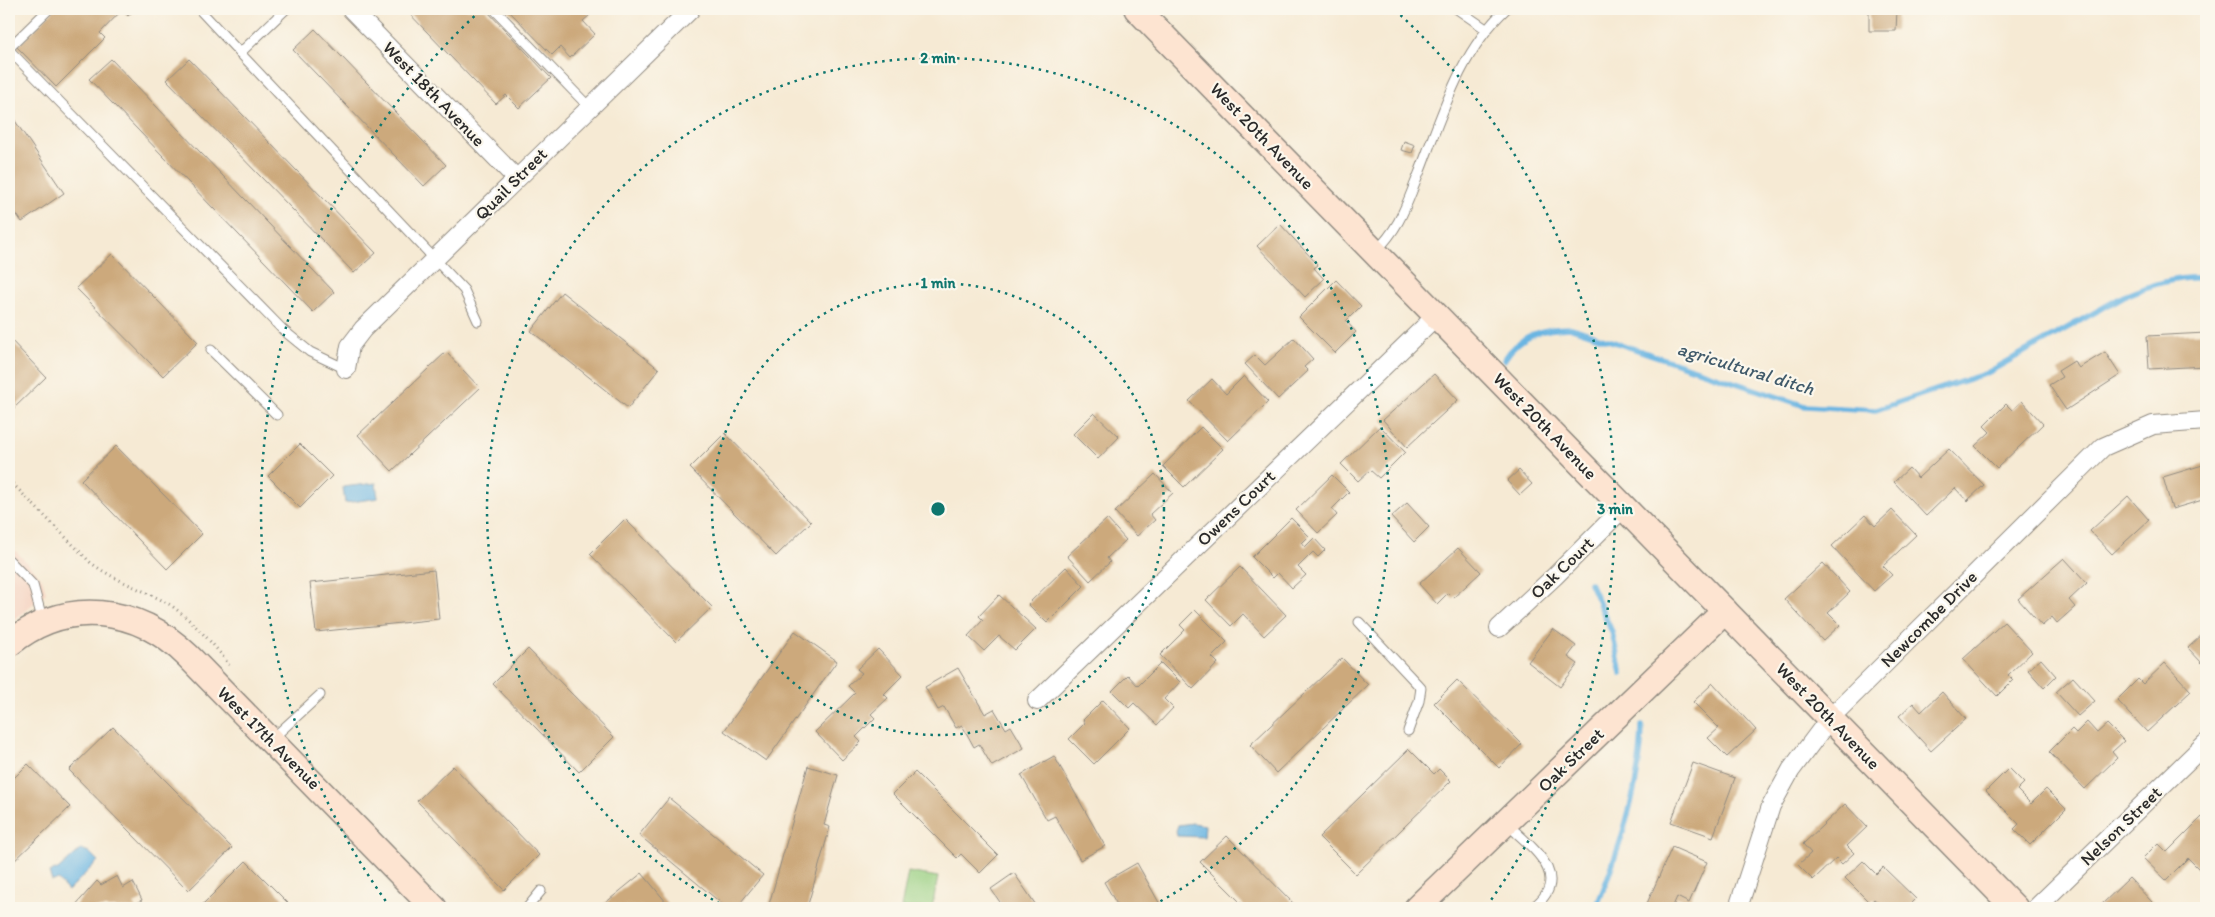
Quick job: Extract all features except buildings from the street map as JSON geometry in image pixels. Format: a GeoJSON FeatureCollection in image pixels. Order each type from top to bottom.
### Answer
{"type":"FeatureCollection","features":[{"type":"Feature","properties":{"kind":"street","name":"West 18th Avenue"},"geometry":{"type":"LineString","coordinates":[[351,9],[516,178]]}},
{"type":"Feature","properties":{"kind":"street","name":"Quail Street"},"geometry":{"type":"LineString","coordinates":[[346,369],[350,346],[363,329],[691,9]]}},
{"type":"Feature","properties":{"kind":"street","name":"West 20th Avenue"},"geometry":{"type":"LineString","coordinates":[[1137,9],[2014,908]]}},
{"type":"Feature","properties":{"kind":"street","name":"Owens Court"},"geometry":{"type":"LineString","coordinates":[[1037,701],[1436,316]]}},
{"type":"Feature","properties":{"kind":"street","name":"Newcombe Drive"},"geometry":{"type":"LineString","coordinates":[[1738,908],[1771,806],[1791,770],[1830,718],[2102,447],[2153,424],[2206,421]]}},
{"type":"Feature","properties":{"kind":"street","name":"Oak Court"},"geometry":{"type":"LineString","coordinates":[[1499,628],[1624,507]]}},
{"type":"Feature","properties":{"kind":"street","name":"Oak Street"},"geometry":{"type":"LineString","coordinates":[[1417,908],[1725,611]]}},
{"type":"Feature","properties":{"kind":"street","name":"West 17th Avenue"},"geometry":{"type":"LineString","coordinates":[[43,623],[78,615],[108,615],[142,623],[162,634],[182,650],[434,908]]}},
{"type":"Feature","properties":{"kind":"street"},"geometry":{"type":"LineString","coordinates":[[9,644],[24,632],[43,623]]}},
{"type":"Feature","properties":{"kind":"street","name":"Nelson Street"},"geometry":{"type":"LineString","coordinates":[[2036,908],[2206,743]]}},
{"type":"Feature","properties":{"kind":"lane"},"geometry":{"type":"LineString","coordinates":[[48,9],[9,49],[283,330],[310,352],[346,369]]}},
{"type":"Feature","properties":{"kind":"lane"},"geometry":{"type":"LineString","coordinates":[[199,9],[464,290],[478,321]]}},
{"type":"Feature","properties":{"kind":"lane"},"geometry":{"type":"LineString","coordinates":[[240,53],[286,9]]}},
{"type":"Feature","properties":{"kind":"lane"},"geometry":{"type":"LineString","coordinates":[[494,9],[589,107]]}},
{"type":"Feature","properties":{"kind":"lane"},"geometry":{"type":"LineString","coordinates":[[1457,9],[1486,29]]}},
{"type":"Feature","properties":{"kind":"lane"},"geometry":{"type":"LineString","coordinates":[[1375,252],[1396,228],[1458,78],[1472,50],[1486,29],[1506,9]]}},
{"type":"Feature","properties":{"kind":"lane"},"geometry":{"type":"LineString","coordinates":[[211,350],[277,415]]}},
{"type":"Feature","properties":{"kind":"lane"},"geometry":{"type":"LineString","coordinates":[[9,560],[33,585],[43,623]]}},
{"type":"Feature","properties":{"kind":"lane"},"geometry":{"type":"LineString","coordinates":[[1359,622],[1421,688],[1419,701],[1408,731]]}},
{"type":"Feature","properties":{"kind":"lane"},"geometry":{"type":"LineString","coordinates":[[271,740],[320,695]]}},
{"type":"Feature","properties":{"kind":"lane"},"geometry":{"type":"LineString","coordinates":[[1506,822],[1538,854],[1546,865],[1551,877],[1549,888],[1544,897],[1532,908]]}},
{"type":"Feature","properties":{"kind":"lane"},"geometry":{"type":"LineString","coordinates":[[527,908],[541,891]]}},
{"type":"Feature","properties":{"kind":"path"},"geometry":{"type":"LineString","coordinates":[[9,480],[90,562],[103,572],[170,604],[204,636],[230,666]]}},
{"type":"Feature","properties":{"kind":"shaded area"},"geometry":{"type":"Polygon","coordinates":[[[9,544],[42,579],[46,593],[9,624],[9,544]]]}},
{"type":"Feature","properties":{"kind":"green space"},"geometry":{"type":"Polygon","coordinates":[[[908,872],[938,877],[932,908],[901,908],[908,872]]]}},
{"type":"Feature","properties":{"kind":"water"},"geometry":{"type":"Polygon","coordinates":[[[376,483],[378,498],[345,503],[343,487],[376,483]]]}},
{"type":"Feature","properties":{"kind":"water"},"geometry":{"type":"Polygon","coordinates":[[[1193,823],[1205,825],[1204,837],[1177,836],[1178,825],[1193,823]]]}},
{"type":"Feature","properties":{"kind":"water"},"geometry":{"type":"Polygon","coordinates":[[[81,849],[89,852],[98,861],[68,891],[58,880],[52,881],[49,873],[58,870],[81,849]]]}},
{"type":"Feature","properties":{"kind":"waterway","name":"agricultural ditch"},"geometry":{"type":"LineString","coordinates":[[1504,360],[1517,344],[1533,334],[1551,329],[1572,328],[1805,406],[1876,410],[1987,373],[2124,296],[2164,282],[2184,278],[2206,278]]}},
{"type":"Feature","properties":{"kind":"waterway","name":"agricultural ditch"},"geometry":{"type":"LineString","coordinates":[[1590,583],[1612,632],[1621,673]]}},
{"type":"Feature","properties":{"kind":"waterway","name":"agricultural ditch"},"geometry":{"type":"LineString","coordinates":[[1596,908],[1627,819],[1641,749],[1642,726]]}}]}
